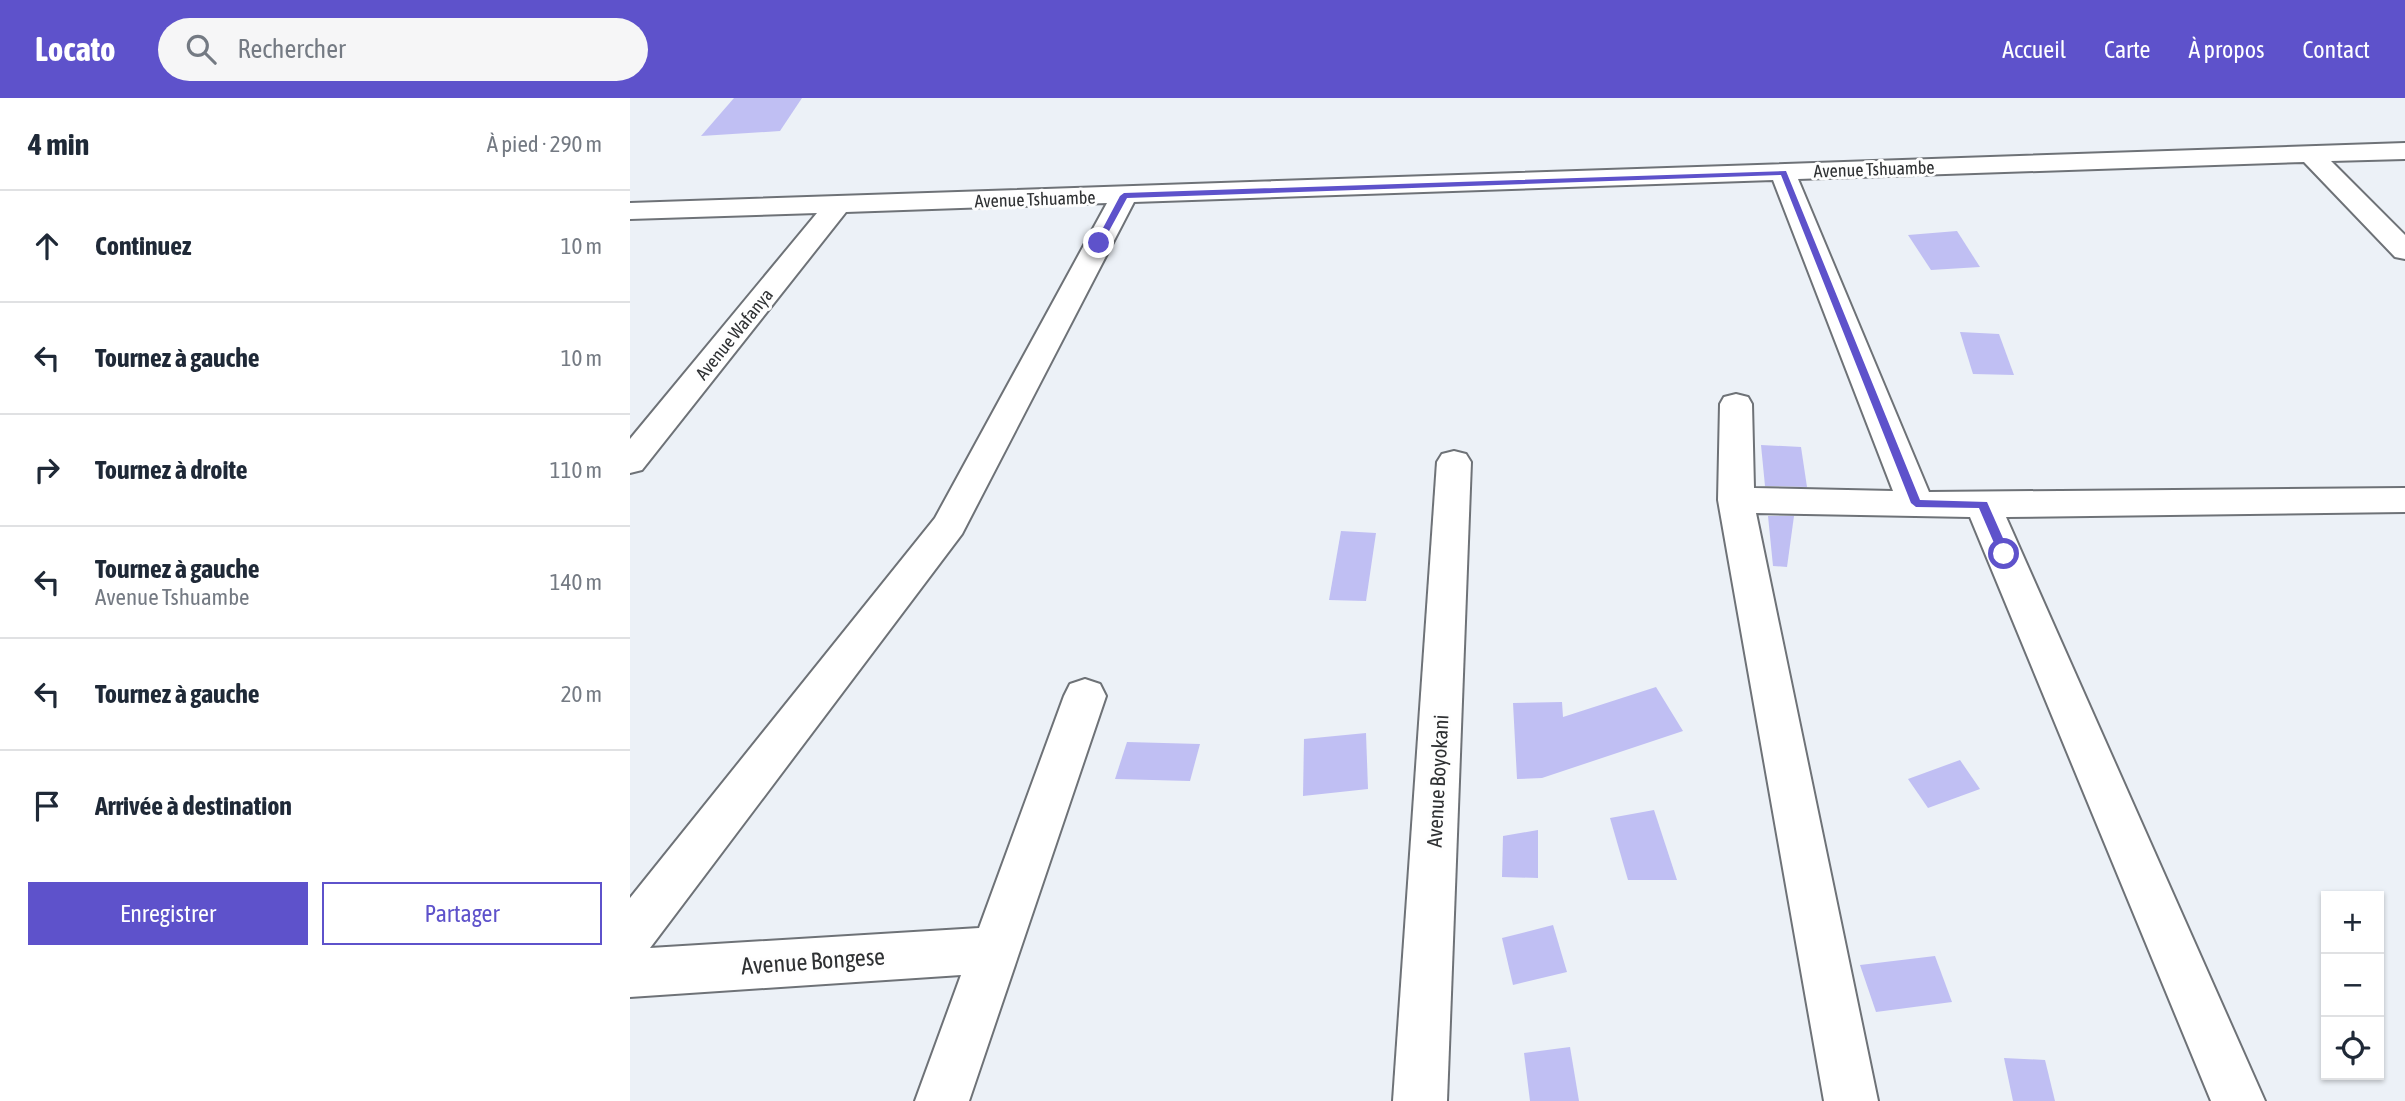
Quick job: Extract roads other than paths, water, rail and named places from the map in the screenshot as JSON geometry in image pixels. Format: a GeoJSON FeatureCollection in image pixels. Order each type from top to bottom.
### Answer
{"type":"FeatureCollection","features":[{"type":"Feature","properties":{"kind":"street","name":"Avenue Tshuambe"},"geometry":{"type":"LineString","coordinates":[[630,211],[2405,151]]}},
{"type":"Feature","properties":{"kind":"street"},"geometry":{"type":"LineString","coordinates":[[2310,154],[2405,251]]}},
{"type":"Feature","properties":{"kind":"street"},"geometry":{"type":"LineString","coordinates":[[1783,173],[1916,503]]}},
{"type":"Feature","properties":{"kind":"street"},"geometry":{"type":"LineString","coordinates":[[630,936],[949,525],[1124,196]]}},
{"type":"Feature","properties":{"kind":"street","name":"Avenue Wafanya"},"geometry":{"type":"LineString","coordinates":[[630,462],[837,206]]}},
{"type":"Feature","properties":{"kind":"street"},"geometry":{"type":"LineString","coordinates":[[1736,404],[1736,500],[1851,1101]]}},
{"type":"Feature","properties":{"kind":"street","name":"Avenue Boyokani"},"geometry":{"type":"LineString","coordinates":[[1420,1101],[1454,461]]}},
{"type":"Feature","properties":{"kind":"street"},"geometry":{"type":"LineString","coordinates":[[1736,500],[1983,505],[2405,500]]}},
{"type":"Feature","properties":{"kind":"street"},"geometry":{"type":"LineString","coordinates":[[1983,505],[2238,1101]]}},
{"type":"Feature","properties":{"kind":"street"},"geometry":{"type":"LineString","coordinates":[[942,1101],[1085,696]]}},
{"type":"Feature","properties":{"kind":"street","name":"Avenue Bongese"},"geometry":{"type":"LineString","coordinates":[[630,973],[996,950]]}}]}
